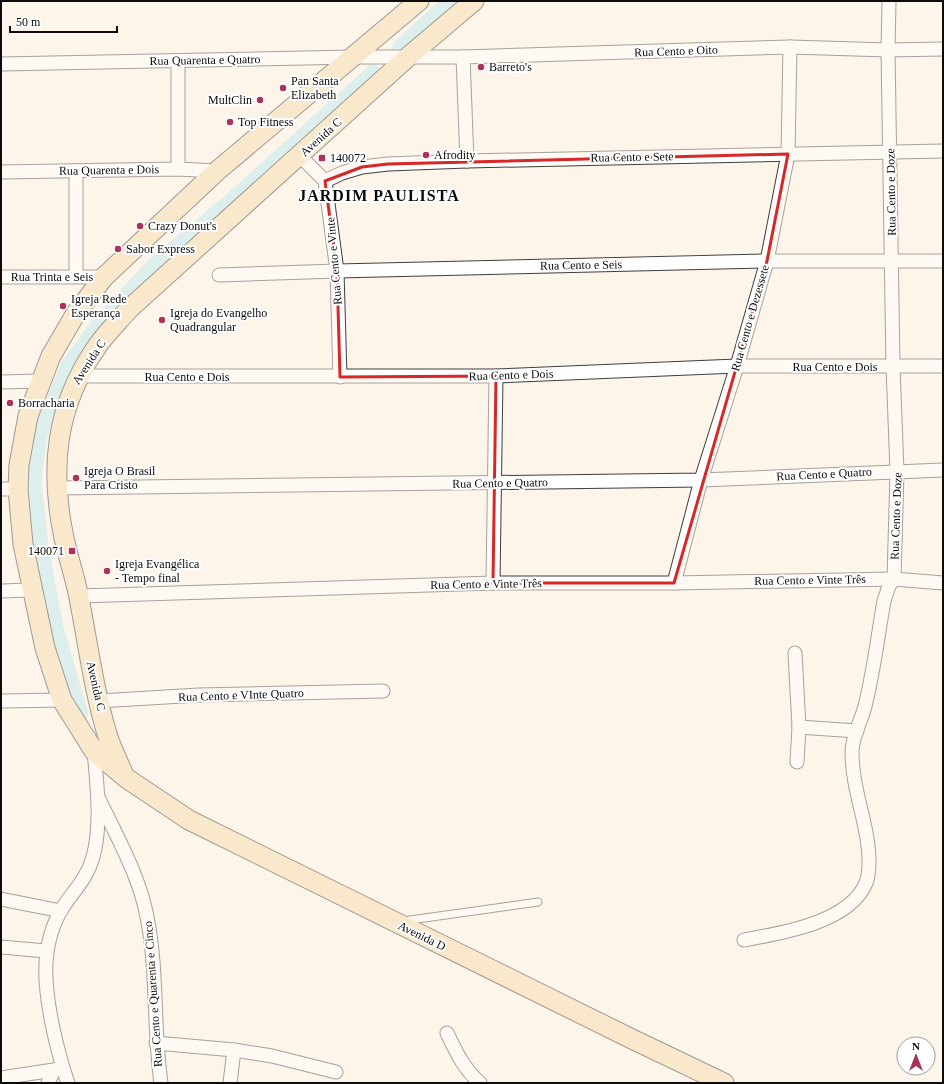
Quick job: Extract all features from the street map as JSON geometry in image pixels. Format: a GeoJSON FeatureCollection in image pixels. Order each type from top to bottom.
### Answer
{"type":"FeatureCollection","features":[{"type":"Feature","properties":{"kind":"main road","name":"Avenida D"},"geometry":{"type":"LineString","coordinates":[[419,1],[217,171],[104,277],[76,313],[51,356],[28,416],[10,489],[23,544],[31,590],[45,648],[62,700],[94,751],[126,778],[189,820],[395,923],[724,1083]]}},
{"type":"Feature","properties":{"kind":"main road","name":"Avenida C"},"geometry":{"type":"LineString","coordinates":[[126,778],[108,738],[99,701],[79,596],[63,533],[57,488],[57,456],[61,425],[71,391],[94,349],[129,309],[409,56],[474,1]]}},
{"type":"Feature","properties":{"kind":"street","name":"Rua Cento e Doze"},"geometry":{"type":"LineString","coordinates":[[744,940],[782,933],[830,916],[845,908],[859,896],[866,883],[869,871],[867,838],[856,787],[852,752],[866,704],[884,601],[889,586],[894,579],[897,471],[893,367],[893,262],[888,50],[889,1]]}},
{"type":"Feature","properties":{"kind":"street","name":"Rua Cento e Oito"},"geometry":{"type":"LineString","coordinates":[[409,56],[463,57],[790,47],[888,50],[943,49]]}},
{"type":"Feature","properties":{"kind":"street","name":"Rua Cento e Dezessete"},"geometry":{"type":"LineString","coordinates":[[674,583],[701,480],[737,366],[767,261],[788,154],[790,47]]}},
{"type":"Feature","properties":{"kind":"street","name":"Rua Quarenta e Quatro"},"geometry":{"type":"LineString","coordinates":[[1,64],[409,56]]}},
{"type":"Feature","properties":{"kind":"street"},"geometry":{"type":"LineString","coordinates":[[463,57],[467,161]]}},
{"type":"Feature","properties":{"kind":"street"},"geometry":{"type":"LineString","coordinates":[[178,61],[178,169]]}},
{"type":"Feature","properties":{"kind":"street","name":"Rua Cento e Sete"},"geometry":{"type":"LineString","coordinates":[[325,181],[342,173],[362,167],[467,161],[943,151]]}},
{"type":"Feature","properties":{"kind":"street"},"geometry":{"type":"LineString","coordinates":[[300,156],[325,181]]}},
{"type":"Feature","properties":{"kind":"street","name":"Rua Quarenta e Dois"},"geometry":{"type":"LineString","coordinates":[[1,172],[178,169],[217,171]]}},
{"type":"Feature","properties":{"kind":"street"},"geometry":{"type":"LineString","coordinates":[[76,171],[76,276]]}},
{"type":"Feature","properties":{"kind":"street","name":"Rua Cento e Vinte"},"geometry":{"type":"LineString","coordinates":[[325,181],[337,271],[340,377]]}},
{"type":"Feature","properties":{"kind":"street","name":"Rua Cento e Seis"},"geometry":{"type":"LineString","coordinates":[[219,275],[767,261],[943,261]]}},
{"type":"Feature","properties":{"kind":"street","name":"Rua Trinta e Seis"},"geometry":{"type":"LineString","coordinates":[[1,278],[76,276],[104,277]]}},
{"type":"Feature","properties":{"kind":"street","name":"Rua Cento e Dois"},"geometry":{"type":"LineString","coordinates":[[78,376],[496,376],[737,366],[943,366]]}},
{"type":"Feature","properties":{"kind":"street"},"geometry":{"type":"LineString","coordinates":[[493,583],[493,483],[496,376]]}},
{"type":"Feature","properties":{"kind":"street"},"geometry":{"type":"LineString","coordinates":[[1,382],[41,381]]}},
{"type":"Feature","properties":{"kind":"street","name":"Rua Cento e Quatro"},"geometry":{"type":"LineString","coordinates":[[57,488],[701,480],[943,470]]}},
{"type":"Feature","properties":{"kind":"street","name":"Rua Cento e Vinte Três"},"geometry":{"type":"LineString","coordinates":[[79,596],[493,583],[674,583],[894,579],[943,583]]}},
{"type":"Feature","properties":{"kind":"street"},"geometry":{"type":"LineString","coordinates":[[1,591],[31,590]]}},
{"type":"Feature","properties":{"kind":"street"},"geometry":{"type":"LineString","coordinates":[[795,653],[799,727],[797,762]]}},
{"type":"Feature","properties":{"kind":"street","name":"Rua Cento e VInte Quatro"},"geometry":{"type":"LineString","coordinates":[[99,701],[199,695],[383,691]]}},
{"type":"Feature","properties":{"kind":"street"},"geometry":{"type":"LineString","coordinates":[[1,701],[62,700]]}},
{"type":"Feature","properties":{"kind":"street"},"geometry":{"type":"LineString","coordinates":[[799,727],[857,731]]}},
{"type":"Feature","properties":{"kind":"street"},"geometry":{"type":"LineString","coordinates":[[68,1083],[58,1069],[47,1000],[45,974],[46,951],[61,911],[86,875],[93,856],[96,835],[97,795],[94,751]]}},
{"type":"Feature","properties":{"kind":"street","name":"Rua Cento e Quarenta e Cinco"},"geometry":{"type":"LineString","coordinates":[[97,795],[137,884],[147,915],[153,957],[156,1042],[161,1083]]}},
{"type":"Feature","properties":{"kind":"street"},"geometry":{"type":"LineString","coordinates":[[1,899],[61,911]]}},
{"type":"Feature","properties":{"kind":"street"},"geometry":{"type":"LineString","coordinates":[[1,947],[46,951]]}},
{"type":"Feature","properties":{"kind":"street"},"geometry":{"type":"LineString","coordinates":[[446,1033],[462,1063],[470,1074],[480,1083]]}},
{"type":"Feature","properties":{"kind":"street"},"geometry":{"type":"LineString","coordinates":[[156,1042],[234,1050],[272,1056],[336,1072]]}},
{"type":"Feature","properties":{"kind":"street"},"geometry":{"type":"LineString","coordinates":[[230,1083],[234,1050]]}},
{"type":"Feature","properties":{"kind":"street"},"geometry":{"type":"LineString","coordinates":[[1,1078],[58,1069]]}},
{"type":"Feature","properties":{"kind":"street"},"geometry":{"type":"LineString","coordinates":[[48,1083],[58,1069]]}},
{"type":"Feature","properties":{"kind":"lane"},"geometry":{"type":"LineString","coordinates":[[395,923],[538,902]]}},
{"type":"Feature","properties":{"kind":"highlighted area"},"geometry":{"type":"Polygon","coordinates":[[[788,154],[767,261],[674,583],[493,583],[496,376],[340,377],[337,271],[325,181],[362,167],[388,164],[788,154]]]}},
{"type":"Feature","properties":{"kind":"waterway"},"geometry":{"type":"LineString","coordinates":[[399,48],[450,1]]}},
{"type":"Feature","properties":{"kind":"waterway"},"geometry":{"type":"LineString","coordinates":[[81,714],[56,628],[41,547],[34,480],[40,434],[68,366],[97,326],[157,262],[228,203],[373,72]]}},
{"type":"Feature","properties":{"kind":"place","name":"Barreto's"},"geometry":{"type":"Point","coordinates":[481,67]}},
{"type":"Feature","properties":{"kind":"place","name":"Pan Santa Elizabeth"},"geometry":{"type":"Point","coordinates":[283,88]}},
{"type":"Feature","properties":{"kind":"place","name":"MultClin"},"geometry":{"type":"Point","coordinates":[260,100]}},
{"type":"Feature","properties":{"kind":"place","name":"Top Fitness"},"geometry":{"type":"Point","coordinates":[230,122]}},
{"type":"Feature","properties":{"kind":"place","name":"Afrodity"},"geometry":{"type":"Point","coordinates":[426,155]}},
{"type":"Feature","properties":{"kind":"place","name":"140072"},"geometry":{"type":"Point","coordinates":[322,158]}},
{"type":"Feature","properties":{"kind":"place","name":"Crazy Donut's"},"geometry":{"type":"Point","coordinates":[140,226]}},
{"type":"Feature","properties":{"kind":"place","name":"Sabor Express"},"geometry":{"type":"Point","coordinates":[118,249]}},
{"type":"Feature","properties":{"kind":"place","name":"Igreja Rede Esperança"},"geometry":{"type":"Point","coordinates":[63,306]}},
{"type":"Feature","properties":{"kind":"place","name":"Igreja do Evangelho Quadrangular"},"geometry":{"type":"Point","coordinates":[162,320]}},
{"type":"Feature","properties":{"kind":"place","name":"Borracharia"},"geometry":{"type":"Point","coordinates":[10,403]}},
{"type":"Feature","properties":{"kind":"place","name":"Igreja O Brasil Para Cristo"},"geometry":{"type":"Point","coordinates":[76,478]}},
{"type":"Feature","properties":{"kind":"place","name":"140071"},"geometry":{"type":"Point","coordinates":[72,551]}},
{"type":"Feature","properties":{"kind":"place","name":"Igreja Evangélica - Tempo final"},"geometry":{"type":"Point","coordinates":[107,571]}},
{"type":"Feature","properties":{"kind":"district","name":"JARDIM PAULISTA"},"geometry":{"type":"Point","coordinates":[379,195]}}]}
